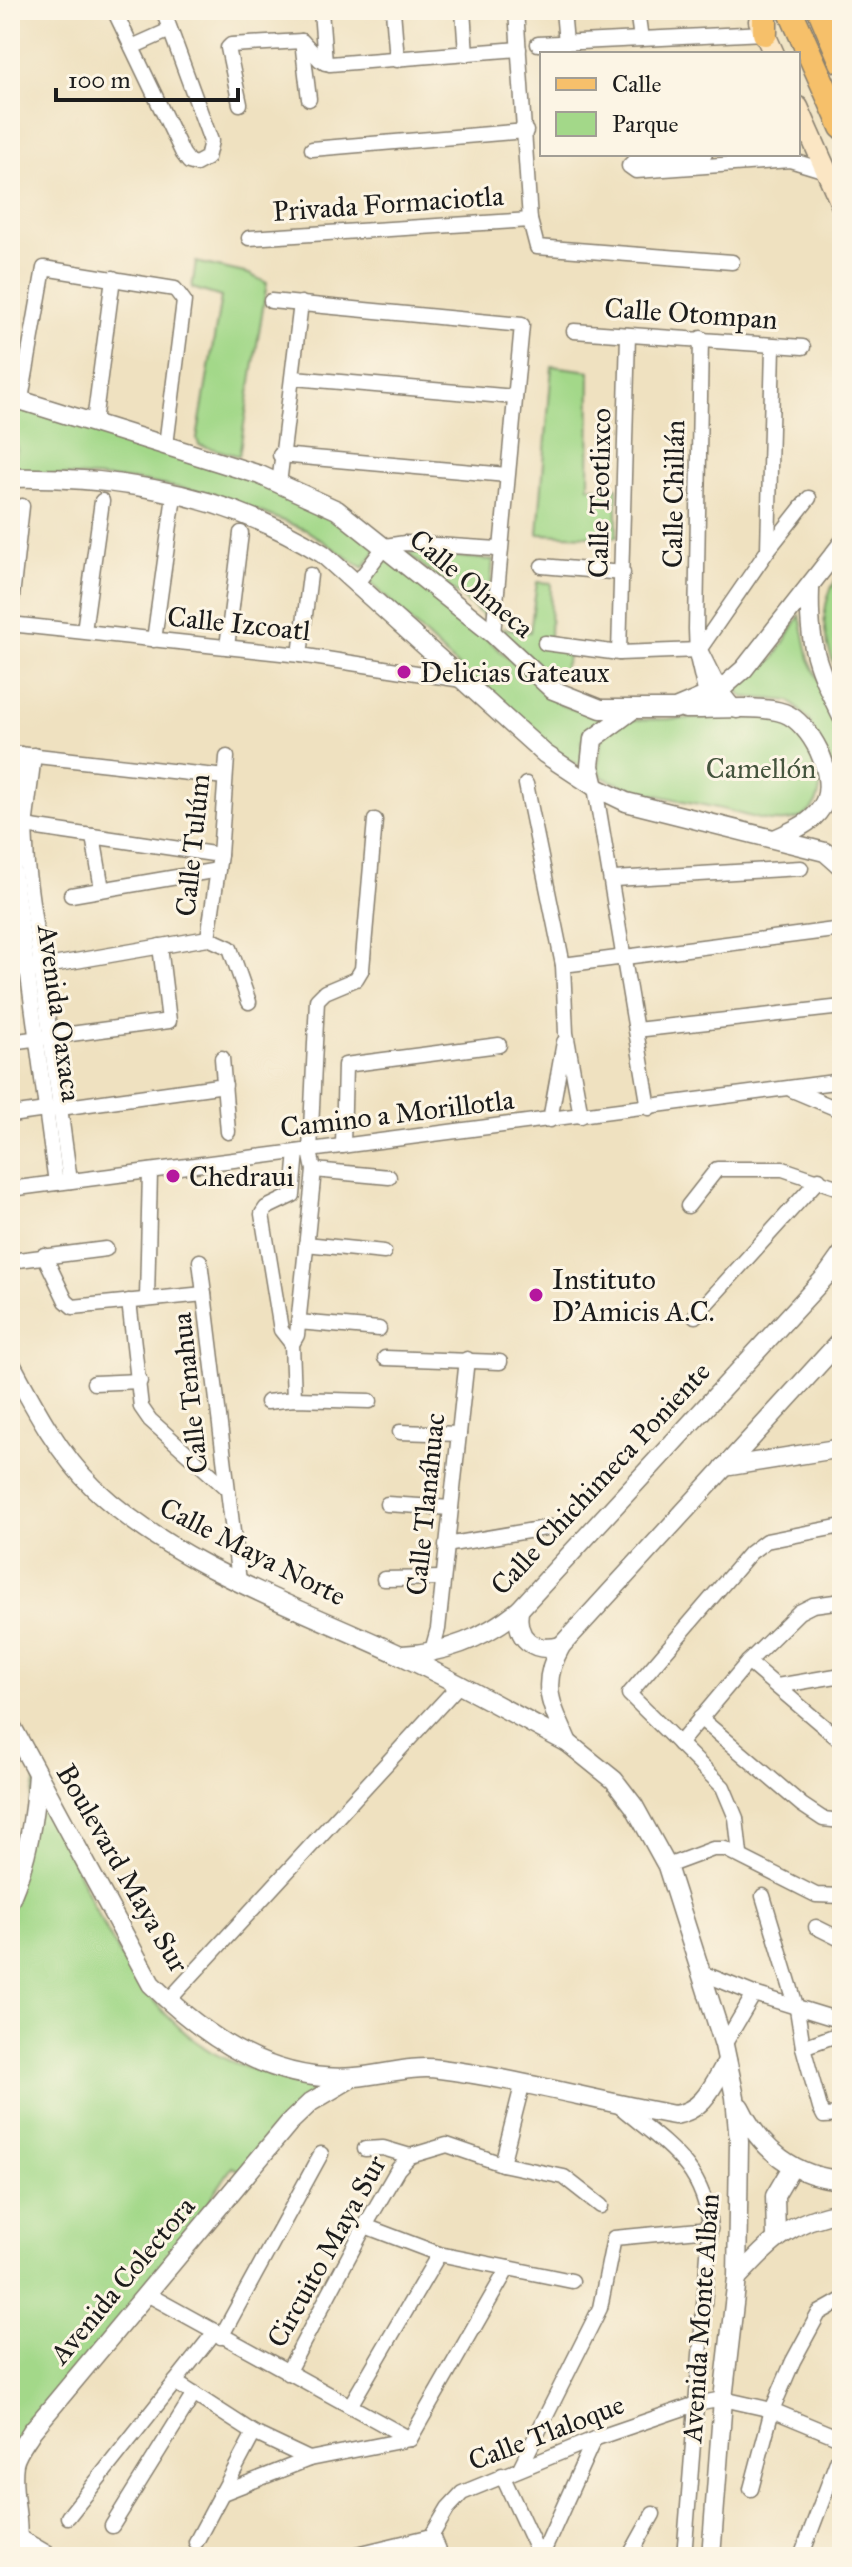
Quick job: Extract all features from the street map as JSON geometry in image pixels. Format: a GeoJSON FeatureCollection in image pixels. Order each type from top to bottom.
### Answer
{"type":"FeatureCollection","features":[{"type":"Feature","properties":{"kind":"main road"},"geometry":{"type":"LineString","coordinates":[[754,10],[768,32]]}},
{"type":"Feature","properties":{"kind":"main road"},"geometry":{"type":"LineString","coordinates":[[790,10],[842,127]]}},
{"type":"Feature","properties":{"kind":"main road"},"geometry":{"type":"LineString","coordinates":[[820,10],[842,62]]}},
{"type":"Feature","properties":{"kind":"main road"},"geometry":{"type":"LineString","coordinates":[[803,133],[842,206]]}},
{"type":"Feature","properties":{"kind":"street"},"geometry":{"type":"LineString","coordinates":[[114,10],[183,154],[189,162],[201,161],[211,151],[211,141],[163,10]]}},
{"type":"Feature","properties":{"kind":"street"},"geometry":{"type":"LineString","coordinates":[[321,10],[325,63]]}},
{"type":"Feature","properties":{"kind":"street"},"geometry":{"type":"LineString","coordinates":[[393,10],[397,60]]}},
{"type":"Feature","properties":{"kind":"street"},"geometry":{"type":"LineString","coordinates":[[463,10],[466,54]]}},
{"type":"Feature","properties":{"kind":"street"},"geometry":{"type":"LineString","coordinates":[[516,10],[530,220],[537,247],[732,262]]}},
{"type":"Feature","properties":{"kind":"street"},"geometry":{"type":"LineString","coordinates":[[563,10],[566,43]]}},
{"type":"Feature","properties":{"kind":"street"},"geometry":{"type":"LineString","coordinates":[[637,10],[641,39]]}},
{"type":"Feature","properties":{"kind":"street"},"geometry":{"type":"LineString","coordinates":[[132,47],[170,30]]}},
{"type":"Feature","properties":{"kind":"street"},"geometry":{"type":"LineString","coordinates":[[538,44],[768,32]]}},
{"type":"Feature","properties":{"kind":"street"},"geometry":{"type":"LineString","coordinates":[[302,41],[309,99]]}},
{"type":"Feature","properties":{"kind":"street"},"geometry":{"type":"LineString","coordinates":[[240,104],[228,48],[231,45],[302,41],[325,63],[519,49]]}},
{"type":"Feature","properties":{"kind":"street"},"geometry":{"type":"LineString","coordinates":[[312,149],[526,131]]}},
{"type":"Feature","properties":{"kind":"street"},"geometry":{"type":"LineString","coordinates":[[677,156],[636,159],[629,166],[636,171],[790,160],[826,171]]}},
{"type":"Feature","properties":{"kind":"street","name":"Privada Formaciotla"},"geometry":{"type":"LineString","coordinates":[[249,238],[530,220]]}},
{"type":"Feature","properties":{"kind":"street"},"geometry":{"type":"LineString","coordinates":[[16,398],[44,268],[175,289],[182,294],[166,445]]}},
{"type":"Feature","properties":{"kind":"street"},"geometry":{"type":"LineString","coordinates":[[94,422],[113,278]]}},
{"type":"Feature","properties":{"kind":"street"},"geometry":{"type":"LineString","coordinates":[[271,301],[522,325],[498,549],[493,634]]}},
{"type":"Feature","properties":{"kind":"street"},"geometry":{"type":"LineString","coordinates":[[279,484],[280,455],[294,378],[301,303]]}},
{"type":"Feature","properties":{"kind":"street","name":"Calle Otompan"},"geometry":{"type":"LineString","coordinates":[[574,331],[803,347]]}},
{"type":"Feature","properties":{"kind":"street","name":"Calle Teotlixco"},"geometry":{"type":"LineString","coordinates":[[619,653],[628,335]]}},
{"type":"Feature","properties":{"kind":"street","name":"Calle Chillán"},"geometry":{"type":"LineString","coordinates":[[701,338],[696,629],[712,699]]}},
{"type":"Feature","properties":{"kind":"street"},"geometry":{"type":"LineString","coordinates":[[768,550],[773,346]]}},
{"type":"Feature","properties":{"kind":"street"},"geometry":{"type":"LineString","coordinates":[[294,378],[515,397]]}},
{"type":"Feature","properties":{"kind":"street","name":"Calle Olmeca"},"geometry":{"type":"LineString","coordinates":[[16,398],[279,484],[337,510],[493,634],[553,690],[601,709],[675,709],[712,699],[744,669],[810,589],[842,544]]}},
{"type":"Feature","properties":{"kind":"street"},"geometry":{"type":"LineString","coordinates":[[280,455],[507,475]]}},
{"type":"Feature","properties":{"kind":"street"},"geometry":{"type":"LineString","coordinates":[[10,478],[104,483],[217,503],[291,533],[323,554],[357,583],[545,754],[595,787],[626,802],[825,852],[842,867]]}},
{"type":"Feature","properties":{"kind":"street"},"geometry":{"type":"LineString","coordinates":[[545,643],[619,653],[699,650],[768,550],[809,498]]}},
{"type":"Feature","properties":{"kind":"street"},"geometry":{"type":"LineString","coordinates":[[84,631],[102,501]]}},
{"type":"Feature","properties":{"kind":"street"},"geometry":{"type":"LineString","coordinates":[[154,640],[173,503]]}},
{"type":"Feature","properties":{"kind":"street"},"geometry":{"type":"LineString","coordinates":[[10,615],[22,506]]}},
{"type":"Feature","properties":{"kind":"street"},"geometry":{"type":"LineString","coordinates":[[227,647],[241,533]]}},
{"type":"Feature","properties":{"kind":"street"},"geometry":{"type":"LineString","coordinates":[[357,583],[385,546],[405,543],[498,549]]}},
{"type":"Feature","properties":{"kind":"street"},"geometry":{"type":"LineString","coordinates":[[542,566],[623,573]]}},
{"type":"Feature","properties":{"kind":"street"},"geometry":{"type":"LineString","coordinates":[[300,655],[310,575]]}},
{"type":"Feature","properties":{"kind":"street"},"geometry":{"type":"LineString","coordinates":[[810,589],[810,640],[815,660],[842,717]]}},
{"type":"Feature","properties":{"kind":"street","name":"Calle Izcoatl"},"geometry":{"type":"LineString","coordinates":[[10,624],[300,655],[462,680]]}},
{"type":"Feature","properties":{"kind":"street"},"geometry":{"type":"LineString","coordinates":[[712,699],[737,711],[772,709],[790,715],[813,742],[825,768],[827,790],[820,809],[807,825],[777,838]]}},
{"type":"Feature","properties":{"kind":"street"},"geometry":{"type":"LineString","coordinates":[[631,711],[593,739],[590,766],[614,879],[649,1108]]}},
{"type":"Feature","properties":{"kind":"street"},"geometry":{"type":"LineString","coordinates":[[21,754],[225,777]]}},
{"type":"Feature","properties":{"kind":"street","name":"Avenida Oaxaca"},"geometry":{"type":"LineString","coordinates":[[21,754],[14,901],[35,967]]}},
{"type":"Feature","properties":{"kind":"street","name":"Calle Tulúm"},"geometry":{"type":"LineString","coordinates":[[208,938],[219,863],[227,757]]}},
{"type":"Feature","properties":{"kind":"street"},"geometry":{"type":"LineString","coordinates":[[526,784],[563,965],[566,1033],[581,1116]]}},
{"type":"Feature","properties":{"kind":"street"},"geometry":{"type":"LineString","coordinates":[[292,1344],[281,1330],[264,1211],[293,1195],[304,1151],[317,1000],[325,992],[356,979],[362,969],[375,820]]}},
{"type":"Feature","properties":{"kind":"street"},"geometry":{"type":"LineString","coordinates":[[16,825],[93,836],[219,863]]}},
{"type":"Feature","properties":{"kind":"street","name":"Avenida Oaxaca"},"geometry":{"type":"LineString","coordinates":[[16,825],[63,1182]]}},
{"type":"Feature","properties":{"kind":"street"},"geometry":{"type":"LineString","coordinates":[[93,836],[102,889]]}},
{"type":"Feature","properties":{"kind":"street"},"geometry":{"type":"LineString","coordinates":[[71,895],[219,863]]}},
{"type":"Feature","properties":{"kind":"street"},"geometry":{"type":"LineString","coordinates":[[614,879],[801,868]]}},
{"type":"Feature","properties":{"kind":"street"},"geometry":{"type":"LineString","coordinates":[[563,965],[842,929]]}},
{"type":"Feature","properties":{"kind":"street"},"geometry":{"type":"LineString","coordinates":[[10,969],[208,938],[230,948],[249,1002]]}},
{"type":"Feature","properties":{"kind":"street"},"geometry":{"type":"LineString","coordinates":[[10,1042],[169,1021],[160,946]]}},
{"type":"Feature","properties":{"kind":"street"},"geometry":{"type":"LineString","coordinates":[[636,1030],[842,1007]]}},
{"type":"Feature","properties":{"kind":"street"},"geometry":{"type":"LineString","coordinates":[[550,1120],[566,1033]]}},
{"type":"Feature","properties":{"kind":"street"},"geometry":{"type":"LineString","coordinates":[[343,1146],[345,1065],[499,1045]]}},
{"type":"Feature","properties":{"kind":"street"},"geometry":{"type":"LineString","coordinates":[[222,1058],[228,1132]]}},
{"type":"Feature","properties":{"kind":"street","name":"Camino a Morillotla"},"geometry":{"type":"LineString","coordinates":[[10,1189],[842,1081]]}},
{"type":"Feature","properties":{"kind":"street"},"geometry":{"type":"LineString","coordinates":[[10,1115],[225,1085]]}},
{"type":"Feature","properties":{"kind":"street","name":"Camino a Morillotla"},"geometry":{"type":"LineString","coordinates":[[791,1090],[842,1111]]}},
{"type":"Feature","properties":{"kind":"street"},"geometry":{"type":"LineString","coordinates":[[294,1399],[292,1344],[298,1322],[314,1170],[304,1151]]}},
{"type":"Feature","properties":{"kind":"street"},"geometry":{"type":"LineString","coordinates":[[688,1206],[717,1169],[783,1169],[842,1189]]}},
{"type":"Feature","properties":{"kind":"street"},"geometry":{"type":"LineString","coordinates":[[314,1170],[389,1177]]}},
{"type":"Feature","properties":{"kind":"street"},"geometry":{"type":"LineString","coordinates":[[147,1299],[150,1171]]}},
{"type":"Feature","properties":{"kind":"street"},"geometry":{"type":"LineString","coordinates":[[695,1316],[819,1179]]}},
{"type":"Feature","properties":{"kind":"street"},"geometry":{"type":"LineString","coordinates":[[306,1244],[384,1252]]}},
{"type":"Feature","properties":{"kind":"street"},"geometry":{"type":"LineString","coordinates":[[10,1261],[106,1249]]}},
{"type":"Feature","properties":{"kind":"street","name":"Calle Chichimeca Poniente"},"geometry":{"type":"LineString","coordinates":[[401,1655],[431,1654],[480,1636],[519,1610],[827,1275],[842,1254]]}},
{"type":"Feature","properties":{"kind":"street"},"geometry":{"type":"LineString","coordinates":[[44,1255],[66,1301],[73,1307],[204,1294]]}},
{"type":"Feature","properties":{"kind":"street","name":"Calle Tenahua"},"geometry":{"type":"LineString","coordinates":[[200,1261],[225,1487],[239,1581]]}},
{"type":"Feature","properties":{"kind":"street"},"geometry":{"type":"LineString","coordinates":[[129,1301],[141,1407],[150,1420],[225,1487]]}},
{"type":"Feature","properties":{"kind":"street"},"geometry":{"type":"LineString","coordinates":[[298,1322],[379,1329]]}},
{"type":"Feature","properties":{"kind":"street"},"geometry":{"type":"LineString","coordinates":[[568,1743],[549,1692],[550,1665],[561,1646],[842,1339]]}},
{"type":"Feature","properties":{"kind":"street"},"geometry":{"type":"LineString","coordinates":[[385,1358],[500,1362]]}},
{"type":"Feature","properties":{"kind":"street","name":"Calle Tlanáhuac"},"geometry":{"type":"LineString","coordinates":[[431,1654],[438,1629],[467,1359]]}},
{"type":"Feature","properties":{"kind":"street","name":"Calle Maya Norte"},"geometry":{"type":"LineString","coordinates":[[10,1362],[42,1421],[93,1487],[151,1534],[239,1581],[401,1655]]}},
{"type":"Feature","properties":{"kind":"street"},"geometry":{"type":"LineString","coordinates":[[94,1383],[140,1381]]}},
{"type":"Feature","properties":{"kind":"street"},"geometry":{"type":"LineString","coordinates":[[267,1402],[294,1399],[370,1401]]}},
{"type":"Feature","properties":{"kind":"street"},"geometry":{"type":"LineString","coordinates":[[400,1432],[459,1434]]}},
{"type":"Feature","properties":{"kind":"street"},"geometry":{"type":"LineString","coordinates":[[724,1467],[842,1448]]}},
{"type":"Feature","properties":{"kind":"street"},"geometry":{"type":"LineString","coordinates":[[387,1504],[451,1508]]}},
{"type":"Feature","properties":{"kind":"street"},"geometry":{"type":"LineString","coordinates":[[740,1854],[736,1818],[723,1787],[629,1694],[750,1553],[766,1541],[842,1526]]}},
{"type":"Feature","properties":{"kind":"street"},"geometry":{"type":"LineString","coordinates":[[446,1545],[551,1527]]}},
{"type":"Feature","properties":{"kind":"street"},"geometry":{"type":"LineString","coordinates":[[384,1579],[443,1578]]}},
{"type":"Feature","properties":{"kind":"street"},"geometry":{"type":"LineString","coordinates":[[679,1744],[748,1662],[799,1612],[813,1605],[842,1601]]}},
{"type":"Feature","properties":{"kind":"street"},"geometry":{"type":"LineString","coordinates":[[519,1610],[517,1623],[522,1637],[533,1646],[548,1649],[561,1646]]}},
{"type":"Feature","properties":{"kind":"street","name":"Avenida Monte Albán"},"geometry":{"type":"LineString","coordinates":[[401,1655],[568,1743],[614,1780],[634,1806],[667,1866],[725,2053],[735,2097],[739,2142],[737,2278],[723,2399],[711,2557]]}},
{"type":"Feature","properties":{"kind":"street"},"geometry":{"type":"LineString","coordinates":[[748,1662],[842,1742]]}},
{"type":"Feature","properties":{"kind":"street"},"geometry":{"type":"LineString","coordinates":[[777,1686],[842,1675]]}},
{"type":"Feature","properties":{"kind":"street"},"geometry":{"type":"LineString","coordinates":[[168,2001],[459,1685]]}},
{"type":"Feature","properties":{"kind":"street"},"geometry":{"type":"LineString","coordinates":[[700,1718],[802,1805],[823,1819],[842,1821]]}},
{"type":"Feature","properties":{"kind":"street","name":"Boulevard Maya Sur"},"geometry":{"type":"LineString","coordinates":[[10,1723],[151,1984],[220,2043],[277,2071],[352,2078],[435,2068],[523,2082],[674,2115],[688,2111],[707,2095],[725,2053]]}},
{"type":"Feature","properties":{"kind":"street"},"geometry":{"type":"LineString","coordinates":[[10,1900],[23,1870],[34,1826],[37,1774]]}},
{"type":"Feature","properties":{"kind":"street"},"geometry":{"type":"LineString","coordinates":[[667,1866],[713,1849],[740,1854],[791,1885],[816,1895],[842,1896]]}},
{"type":"Feature","properties":{"kind":"street"},"geometry":{"type":"LineString","coordinates":[[763,1896],[797,2009],[803,2047],[824,2116],[842,2115]]}},
{"type":"Feature","properties":{"kind":"street"},"geometry":{"type":"LineString","coordinates":[[816,1927],[842,1940]]}},
{"type":"Feature","properties":{"kind":"street"},"geometry":{"type":"LineString","coordinates":[[702,1973],[797,2009],[842,2021]]}},
{"type":"Feature","properties":{"kind":"street"},"geometry":{"type":"LineString","coordinates":[[725,2053],[754,1994]]}},
{"type":"Feature","properties":{"kind":"street"},"geometry":{"type":"LineString","coordinates":[[803,2047],[842,2033]]}},
{"type":"Feature","properties":{"kind":"street","name":"Avenida Colectora"},"geometry":{"type":"LineString","coordinates":[[13,2557],[15,2461],[32,2431],[289,2123],[311,2102],[352,2078]]}},
{"type":"Feature","properties":{"kind":"street"},"geometry":{"type":"LineString","coordinates":[[502,2164],[523,2082]]}},
{"type":"Feature","properties":{"kind":"street"},"geometry":{"type":"LineString","coordinates":[[735,2097],[763,2143],[792,2167],[806,2174],[842,2180]]}},
{"type":"Feature","properties":{"kind":"street","name":"Boulevard Maya Sur"},"geometry":{"type":"LineString","coordinates":[[618,2105],[695,2175],[708,2203],[710,2229],[684,2557]]}},
{"type":"Feature","properties":{"kind":"street","name":"Circuito Maya Sur"},"geometry":{"type":"LineString","coordinates":[[287,2373],[365,2226],[398,2169],[410,2156],[447,2145],[502,2164],[564,2177],[601,2206]]}},
{"type":"Feature","properties":{"kind":"street"},"geometry":{"type":"LineString","coordinates":[[365,2149],[383,2148],[410,2156]]}},
{"type":"Feature","properties":{"kind":"street"},"geometry":{"type":"LineString","coordinates":[[68,2517],[175,2382],[218,2335],[321,2154]]}},
{"type":"Feature","properties":{"kind":"street"},"geometry":{"type":"LineString","coordinates":[[776,2237],[775,2196],[792,2167]]}},
{"type":"Feature","properties":{"kind":"street"},"geometry":{"type":"LineString","coordinates":[[737,2278],[776,2237],[819,2216],[842,2212]]}},
{"type":"Feature","properties":{"kind":"street"},"geometry":{"type":"LineString","coordinates":[[365,2226],[439,2254],[572,2281]]}},
{"type":"Feature","properties":{"kind":"street"},"geometry":{"type":"LineString","coordinates":[[520,2468],[600,2308],[614,2238],[710,2229]]}},
{"type":"Feature","properties":{"kind":"street"},"geometry":{"type":"LineString","coordinates":[[350,2406],[439,2254]]}},
{"type":"Feature","properties":{"kind":"street"},"geometry":{"type":"LineString","coordinates":[[220,2494],[309,2459],[410,2439],[508,2268]]}},
{"type":"Feature","properties":{"kind":"street"},"geometry":{"type":"LineString","coordinates":[[147,2294],[410,2439]]}},
{"type":"Feature","properties":{"kind":"street"},"geometry":{"type":"LineString","coordinates":[[751,2489],[772,2410],[819,2313],[842,2300]]}},
{"type":"Feature","properties":{"kind":"street"},"geometry":{"type":"LineString","coordinates":[[175,2382],[254,2433],[309,2459]]}},
{"type":"Feature","properties":{"kind":"street"},"geometry":{"type":"LineString","coordinates":[[112,2526],[194,2394]]}},
{"type":"Feature","properties":{"kind":"street"},"geometry":{"type":"LineString","coordinates":[[723,2399],[772,2410],[842,2439]]}},
{"type":"Feature","properties":{"kind":"street","name":"Calle Tlaloque"},"geometry":{"type":"LineString","coordinates":[[419,2557],[448,2508],[462,2493],[594,2439],[696,2404],[723,2399]]}},
{"type":"Feature","properties":{"kind":"street"},"geometry":{"type":"LineString","coordinates":[[196,2542],[254,2433]]}},
{"type":"Feature","properties":{"kind":"street"},"geometry":{"type":"LineString","coordinates":[[540,2557],[594,2439]]}},
{"type":"Feature","properties":{"kind":"street"},"geometry":{"type":"LineString","coordinates":[[801,2557],[842,2448]]}},
{"type":"Feature","properties":{"kind":"street"},"geometry":{"type":"LineString","coordinates":[[502,2475],[540,2557]]}},
{"type":"Feature","properties":{"kind":"street"},"geometry":{"type":"LineString","coordinates":[[629,2557],[653,2514]]}},
{"type":"Feature","properties":{"kind":"street"},"geometry":{"type":"LineString","coordinates":[[15,2536],[50,2557]]}},
{"type":"Feature","properties":{"kind":"street"},"geometry":{"type":"LineString","coordinates":[[356,2556],[432,2536],[441,2557]]}},
{"type":"Feature","properties":{"kind":"green space"},"geometry":{"type":"Polygon","coordinates":[[[196,262],[249,274],[267,283],[239,456],[199,445],[197,439],[221,297],[192,288],[196,262]]]}},
{"type":"Feature","properties":{"kind":"green space"},"geometry":{"type":"Polygon","coordinates":[[[552,366],[590,371],[589,487],[617,487],[617,537],[538,534],[552,366]]]}},
{"type":"Feature","properties":{"kind":"green space"},"geometry":{"type":"Polygon","coordinates":[[[10,404],[224,468],[342,516],[379,546],[363,568],[306,530],[215,494],[134,480],[12,472],[17,450],[10,404]]]}},
{"type":"Feature","properties":{"kind":"green space"},"geometry":{"type":"Polygon","coordinates":[[[406,552],[493,560],[488,616],[485,617],[406,552]]]}},
{"type":"Feature","properties":{"kind":"green space"},"geometry":{"type":"Polygon","coordinates":[[[382,556],[447,603],[561,705],[602,717],[582,741],[582,766],[564,757],[509,714],[371,583],[367,576],[382,556]]]}},
{"type":"Feature","properties":{"kind":"green space"},"geometry":{"type":"Polygon","coordinates":[[[842,570],[842,684],[830,655],[825,612],[833,584],[842,570]]]}},
{"type":"Feature","properties":{"kind":"green space"},"geometry":{"type":"Polygon","coordinates":[[[537,582],[551,583],[550,640],[573,646],[557,684],[503,632],[503,628],[530,632],[537,582]]]}},
{"type":"Feature","properties":{"kind":"green space","name":"Camellón"},"geometry":{"type":"Polygon","coordinates":[[[800,615],[809,659],[842,728],[842,789],[808,719],[790,701],[743,697],[734,687],[774,659],[800,615]]]}},
{"type":"Feature","properties":{"kind":"green space","name":"Camellón"},"geometry":{"type":"Polygon","coordinates":[[[770,717],[786,722],[800,733],[817,761],[819,793],[814,807],[803,816],[771,821],[663,796],[602,777],[598,767],[602,734],[629,720],[770,717]]]}},
{"type":"Feature","properties":{"kind":"green space"},"geometry":{"type":"Polygon","coordinates":[[[37,1774],[102,1923],[147,1993],[174,2022],[215,2054],[257,2070],[314,2082],[307,2102],[245,2173],[232,2167],[147,2294],[10,2470],[10,1900],[37,1774]]]}},
{"type":"Feature","properties":{"kind":"place","name":"Delicias Gateaux"},"geometry":{"type":"Point","coordinates":[404,672]}},
{"type":"Feature","properties":{"kind":"place","name":"Chedraui"},"geometry":{"type":"Point","coordinates":[173,1176]}},
{"type":"Feature","properties":{"kind":"place","name":"Instituto D'Amicis A.C."},"geometry":{"type":"Point","coordinates":[536,1295]}}]}
